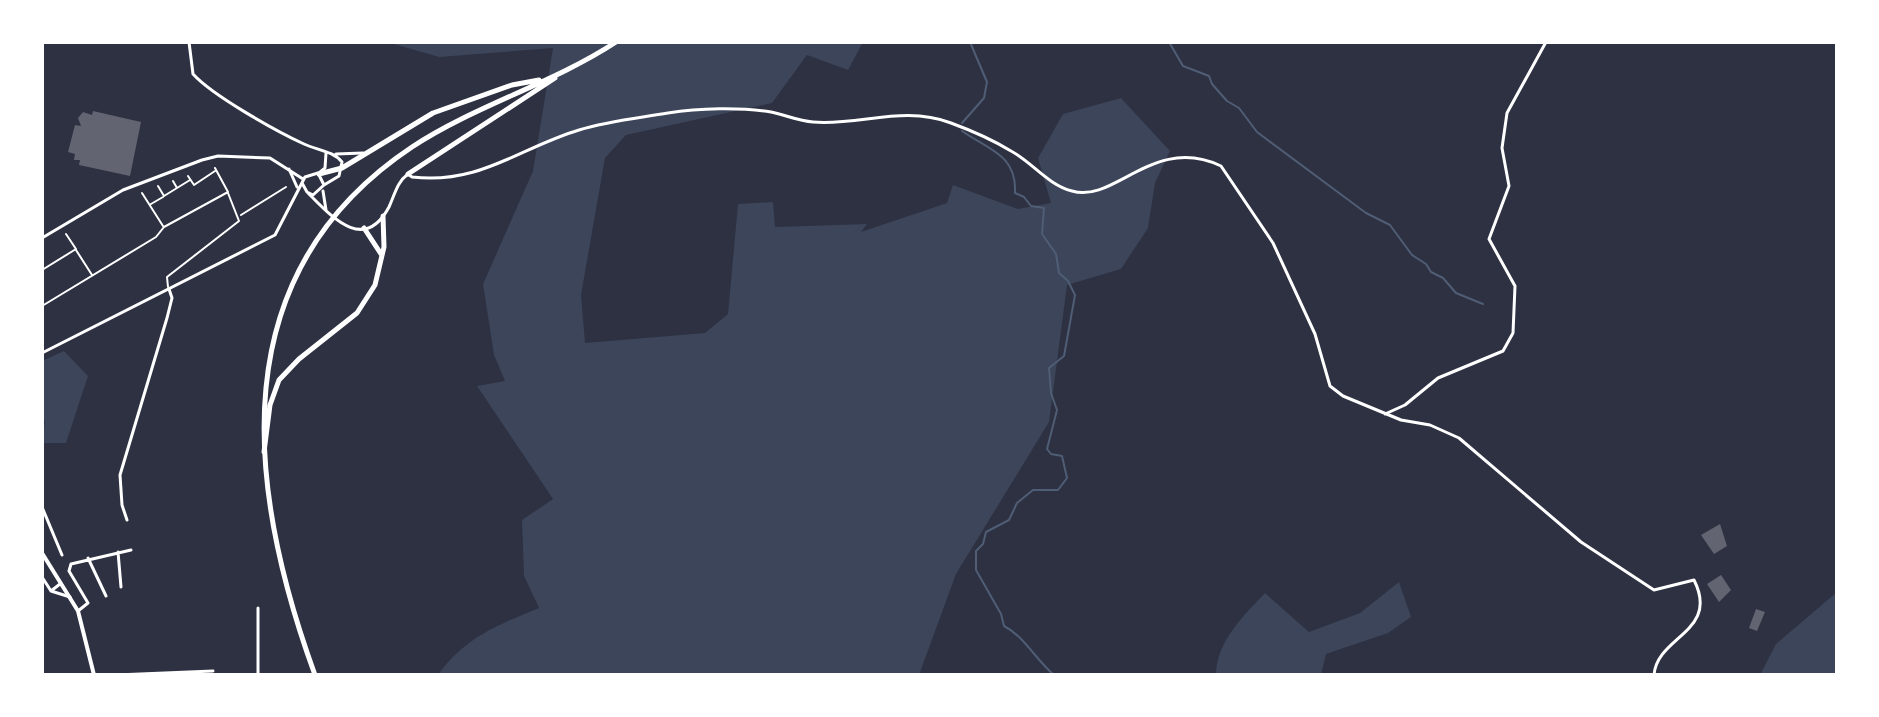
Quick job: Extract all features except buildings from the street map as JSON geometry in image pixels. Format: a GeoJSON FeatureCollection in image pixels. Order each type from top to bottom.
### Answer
{"type":"FeatureCollection","features":[{"type":"Feature","properties":{"kind":"main road"},"geometry":{"type":"LineString","coordinates":[[408,174],[572,67],[616,42]]}},
{"type":"Feature","properties":{"kind":"main road"},"geometry":{"type":"LineString","coordinates":[[315,675],[279,561],[263,457],[264,390],[271,349],[290,290],[314,245],[347,201],[386,165],[424,140],[572,67]]}},
{"type":"Feature","properties":{"kind":"main road"},"geometry":{"type":"LineString","coordinates":[[318,174],[342,168],[433,113],[512,85],[548,78]]}},
{"type":"Feature","properties":{"kind":"main road"},"geometry":{"type":"LineString","coordinates":[[263,457],[273,392],[287,369],[362,307],[378,278],[383,216]]}},
{"type":"Feature","properties":{"kind":"main road"},"geometry":{"type":"LineString","coordinates":[[364,228],[381,254]]}},
{"type":"Feature","properties":{"kind":"street"},"geometry":{"type":"LineString","coordinates":[[189,42],[191,68],[199,80],[302,144],[326,153],[363,153]]}},
{"type":"Feature","properties":{"kind":"street"},"geometry":{"type":"LineString","coordinates":[[1385,414],[1405,405],[1438,378],[1503,351],[1513,333],[1515,286],[1489,239],[1509,186],[1502,148],[1507,113],[1546,42]]}},
{"type":"Feature","properties":{"kind":"street"},"geometry":{"type":"LineString","coordinates":[[42,238],[123,190],[218,156],[270,158],[286,166],[303,181],[308,193],[341,226],[364,228],[383,216],[401,179],[408,174],[439,179],[486,169],[578,130],[694,109],[771,112],[812,122],[891,114],[926,116],[951,123],[1014,152],[1047,178],[1073,192],[1096,190],[1168,158],[1207,160],[1221,166],[1273,243],[1315,334],[1330,386],[1343,396],[1385,414],[1411,423],[1430,425],[1459,438],[1581,542],[1654,590],[1694,580],[1699,597],[1697,620],[1657,660],[1654,675]]}},
{"type":"Feature","properties":{"kind":"street"},"geometry":{"type":"LineString","coordinates":[[42,353],[275,235],[297,187],[310,173],[318,174],[325,168],[326,153]]}},
{"type":"Feature","properties":{"kind":"street"},"geometry":{"type":"LineString","coordinates":[[308,193],[317,194],[334,182],[342,168],[336,154]]}},
{"type":"Feature","properties":{"kind":"street"},"geometry":{"type":"LineString","coordinates":[[286,166],[297,187]]}},
{"type":"Feature","properties":{"kind":"street"},"geometry":{"type":"LineString","coordinates":[[150,205],[189,178],[194,185],[216,169],[240,216]]}},
{"type":"Feature","properties":{"kind":"street"},"geometry":{"type":"LineString","coordinates":[[318,174],[324,187],[326,210]]}},
{"type":"Feature","properties":{"kind":"street"},"geometry":{"type":"LineString","coordinates":[[173,181],[177,188]]}},
{"type":"Feature","properties":{"kind":"street"},"geometry":{"type":"LineString","coordinates":[[158,186],[164,196]]}},
{"type":"Feature","properties":{"kind":"street"},"geometry":{"type":"LineString","coordinates":[[127,520],[122,505],[120,475],[172,298],[167,277],[239,221],[240,216],[286,187]]}},
{"type":"Feature","properties":{"kind":"street"},"geometry":{"type":"LineString","coordinates":[[42,306],[156,237],[164,227],[228,192]]}},
{"type":"Feature","properties":{"kind":"street"},"geometry":{"type":"LineString","coordinates":[[142,193],[164,227]]}},
{"type":"Feature","properties":{"kind":"street"},"geometry":{"type":"LineString","coordinates":[[66,234],[93,276]]}},
{"type":"Feature","properties":{"kind":"street"},"geometry":{"type":"LineString","coordinates":[[42,270],[76,249]]}},
{"type":"Feature","properties":{"kind":"street"},"geometry":{"type":"LineString","coordinates":[[42,507],[62,555]]}},
{"type":"Feature","properties":{"kind":"street"},"geometry":{"type":"LineString","coordinates":[[78,611],[88,603],[69,568],[88,558],[131,550]]}},
{"type":"Feature","properties":{"kind":"street"},"geometry":{"type":"LineString","coordinates":[[118,552],[121,587]]}},
{"type":"Feature","properties":{"kind":"street"},"geometry":{"type":"LineString","coordinates":[[42,553],[78,611],[94,675]]}},
{"type":"Feature","properties":{"kind":"street"},"geometry":{"type":"LineString","coordinates":[[88,558],[106,596]]}},
{"type":"Feature","properties":{"kind":"street"},"geometry":{"type":"LineString","coordinates":[[42,577],[51,591],[70,597]]}},
{"type":"Feature","properties":{"kind":"street"},"geometry":{"type":"LineString","coordinates":[[51,591],[61,583]]}},
{"type":"Feature","properties":{"kind":"street"},"geometry":{"type":"LineString","coordinates":[[258,608],[258,675]]}},
{"type":"Feature","properties":{"kind":"street"},"geometry":{"type":"LineString","coordinates":[[116,675],[213,671]]}},
{"type":"Feature","properties":{"kind":"shaded area"},"geometry":{"type":"Polygon","coordinates":[[[387,42],[863,42],[848,70],[807,55],[772,103],[626,135],[605,158],[581,295],[585,343],[705,333],[728,314],[738,204],[773,202],[775,227],[867,224],[861,232],[947,203],[953,185],[1018,209],[1051,203],[1038,158],[1063,114],[1121,98],[1170,151],[1155,183],[1148,228],[1121,269],[1067,285],[1049,422],[956,574],[919,675],[438,675],[470,642],[539,608],[524,576],[522,520],[553,499],[477,386],[505,381],[494,355],[483,284],[533,171],[553,48],[439,57],[387,42]]]}},
{"type":"Feature","properties":{"kind":"shaded area"},"geometry":{"type":"Polygon","coordinates":[[[64,351],[88,376],[66,443],[42,443],[45,421],[42,421],[42,361],[64,351]]]}},
{"type":"Feature","properties":{"kind":"shaded area"},"geometry":{"type":"Polygon","coordinates":[[[1399,582],[1411,617],[1388,633],[1326,654],[1321,675],[1216,675],[1226,640],[1265,593],[1309,632],[1360,613],[1399,582]]]}},
{"type":"Feature","properties":{"kind":"shaded area"},"geometry":{"type":"Polygon","coordinates":[[[1837,592],[1837,675],[1760,675],[1776,644],[1837,592]]]}},
{"type":"Feature","properties":{"kind":"waterway"},"geometry":{"type":"LineString","coordinates":[[962,123],[984,98],[987,82],[970,42]]}},
{"type":"Feature","properties":{"kind":"waterway"},"geometry":{"type":"LineString","coordinates":[[1169,42],[1183,66],[1209,76],[1212,84],[1227,101],[1239,108],[1257,132],[1366,213],[1390,225],[1412,255],[1443,278],[1456,293],[1483,304]]}},
{"type":"Feature","properties":{"kind":"waterway"},"geometry":{"type":"LineString","coordinates":[[962,131],[1006,162],[1014,180],[1015,193],[1024,197],[1031,206],[1044,208],[1042,234],[1056,254],[1059,273],[1068,281],[1075,295],[1064,356],[1049,368],[1051,393],[1057,410],[1047,449],[1051,454],[1062,456],[1067,478],[1058,490],[1033,490],[1017,503],[1009,520],[986,532],[983,544],[976,551],[976,570],[1001,614],[1004,626],[1018,636],[1054,675]]}}]}
